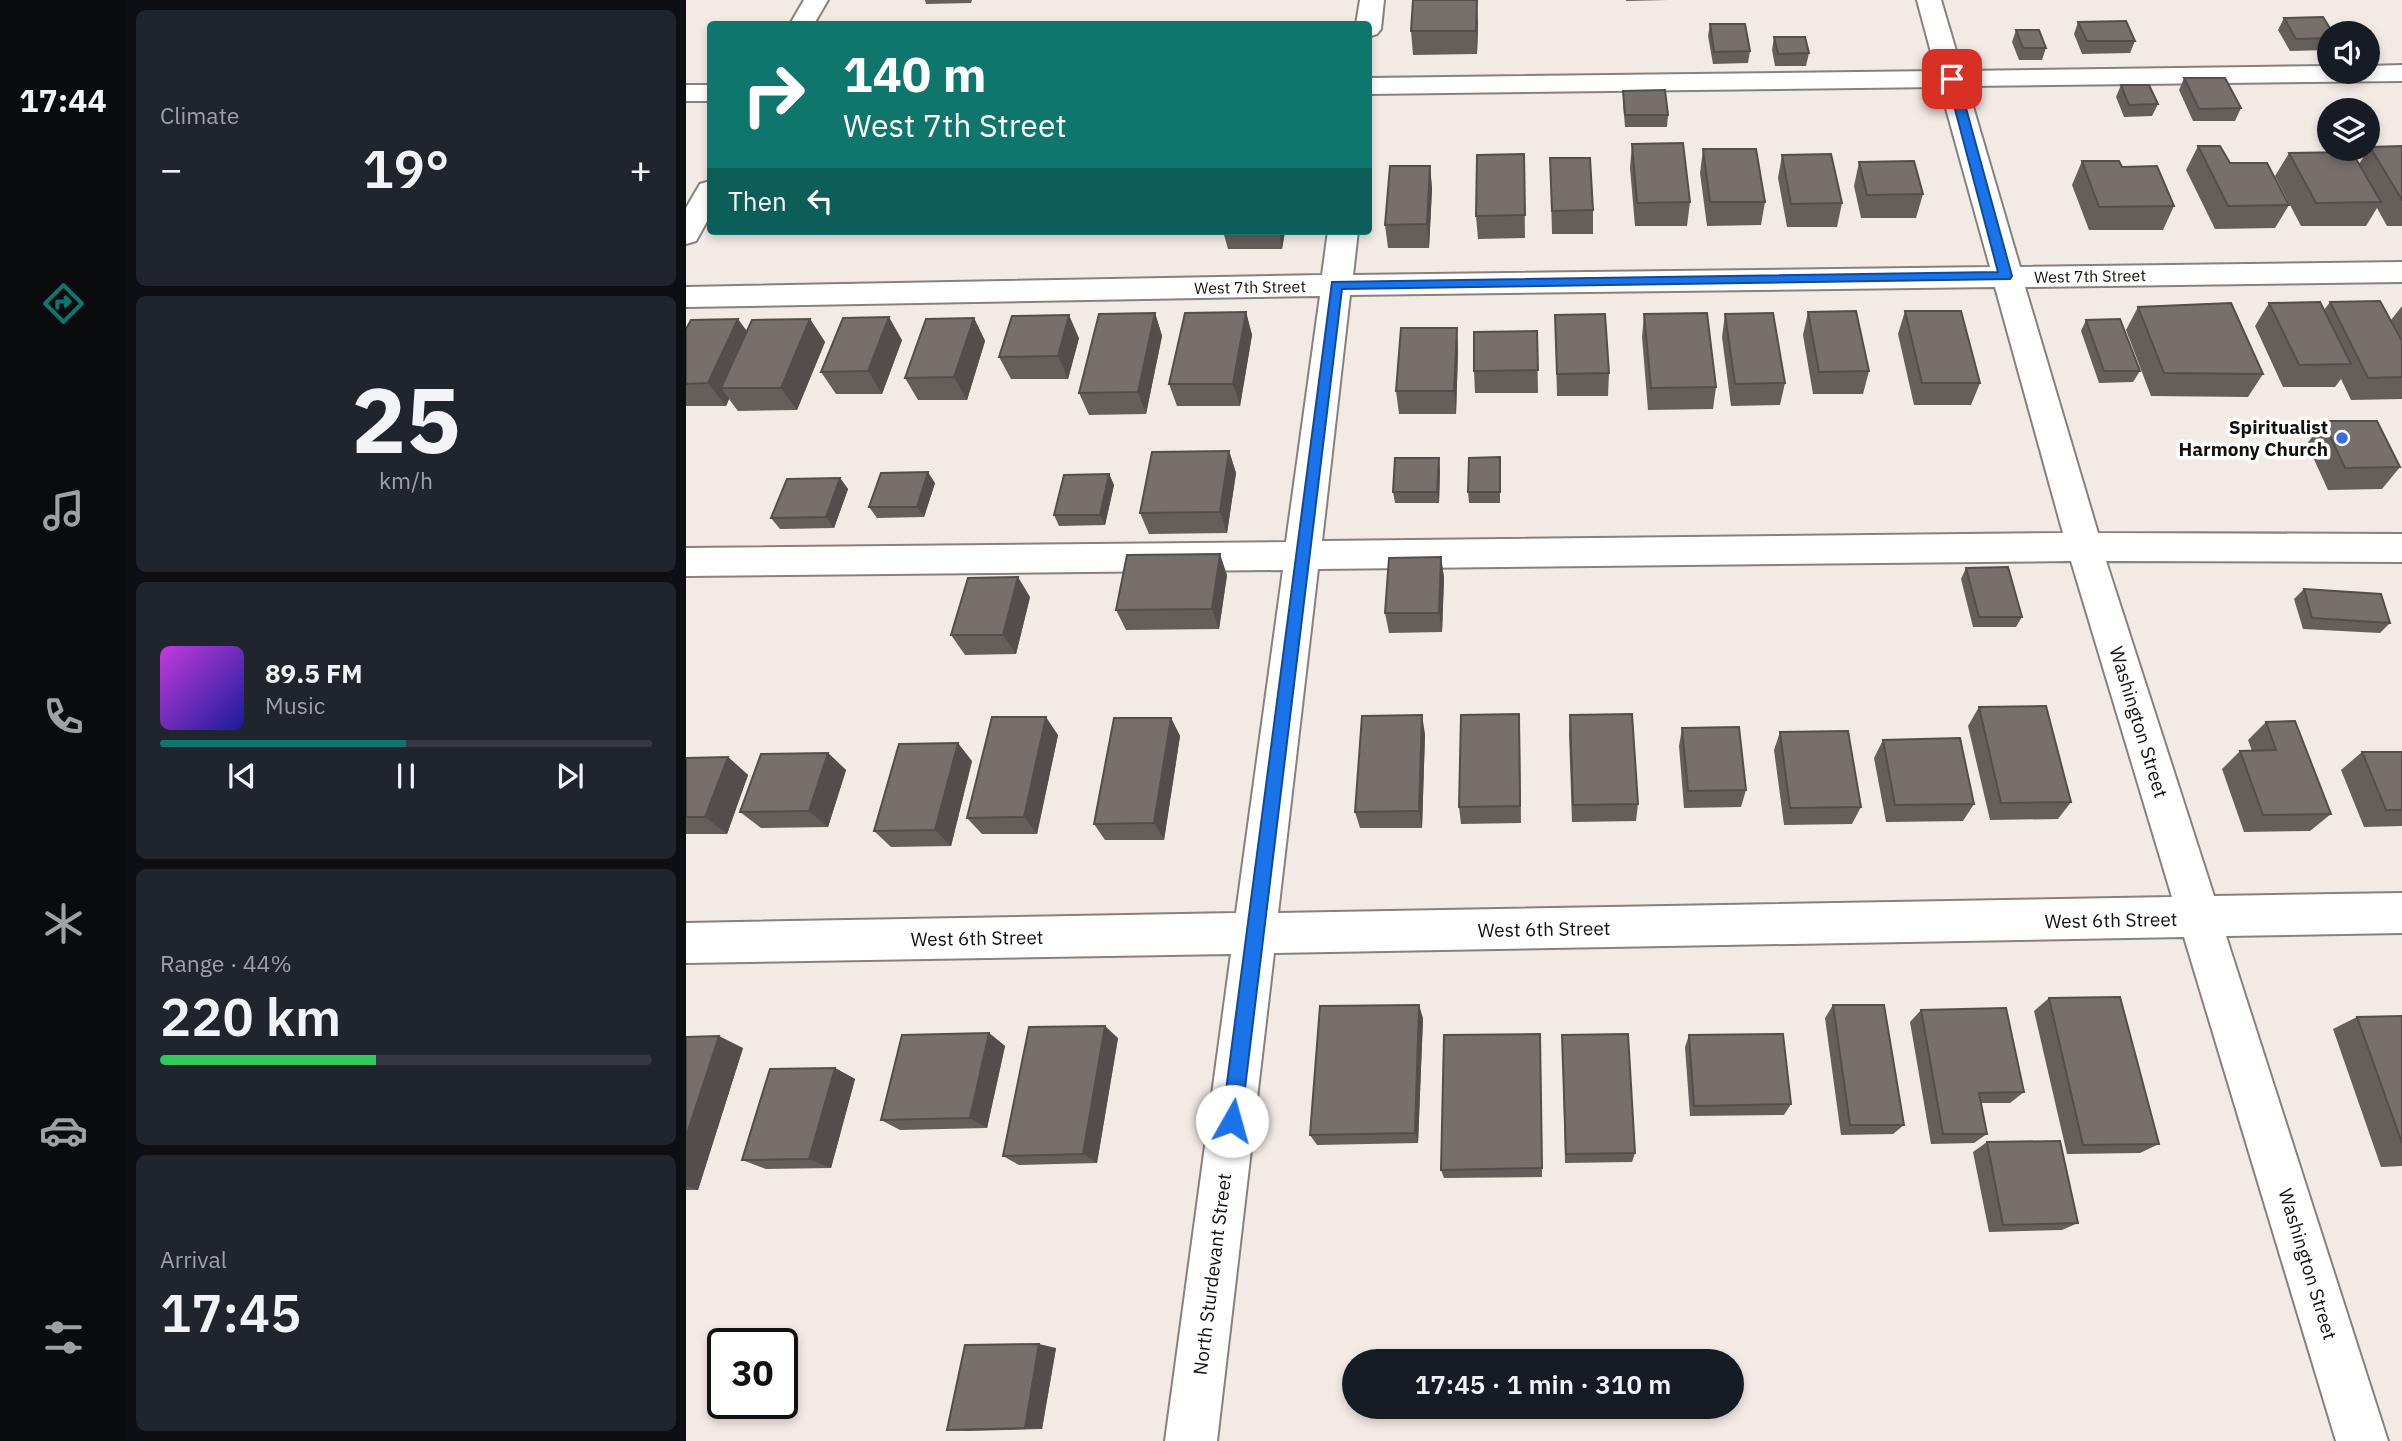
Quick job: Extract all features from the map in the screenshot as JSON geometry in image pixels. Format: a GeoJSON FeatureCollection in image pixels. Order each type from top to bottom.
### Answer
{"type":"FeatureCollection","features":[{"type":"Feature","properties":{"kind":"street"},"geometry":{"type":"LineString","coordinates":[[804,21],[816,0]]}},
{"type":"Feature","properties":{"kind":"street"},"geometry":{"type":"LineString","coordinates":[[1369,21],[1372,0]]}},
{"type":"Feature","properties":{"kind":"street","name":"Washington Street"},"geometry":{"type":"LineString","coordinates":[[1928,0],[2084,547],[2362,1441]]}},
{"type":"Feature","properties":{"kind":"street"},"geometry":{"type":"LineString","coordinates":[[1372,86],[2402,73]]}},
{"type":"Feature","properties":{"kind":"street"},"geometry":{"type":"LineString","coordinates":[[686,93],[707,93]]}},
{"type":"Feature","properties":{"kind":"street"},"geometry":{"type":"LineString","coordinates":[[686,234],[707,196]]}},
{"type":"Feature","properties":{"kind":"street","name":"North Sturdevant Street"},"geometry":{"type":"LineString","coordinates":[[1191,1441],[1342,235]]}},
{"type":"Feature","properties":{"kind":"street","name":"West 7th Street"},"geometry":{"type":"LineString","coordinates":[[686,297],[1336,285],[2402,272]]}},
{"type":"Feature","properties":{"kind":"street"},"geometry":{"type":"LineString","coordinates":[[686,562],[2084,547],[2402,548]]}},
{"type":"Feature","properties":{"kind":"street","name":"West 6th Street"},"geometry":{"type":"LineString","coordinates":[[686,943],[2402,914]]}},
{"type":"Feature","properties":{"kind":"building"},"geometry":{"type":"Polygon","coordinates":[[[1413,0],[1477,0],[1476,31],[1411,31],[1413,0]]]}},
{"type":"Feature","properties":{"kind":"building"},"geometry":{"type":"Polygon","coordinates":[[[2323,17],[2326,21],[2317,21],[2317,38],[2296,39],[2284,18],[2323,17]]]}},
{"type":"Feature","properties":{"kind":"building"},"geometry":{"type":"Polygon","coordinates":[[[2126,21],[2135,41],[2087,41],[2078,22],[2126,21]]]}},
{"type":"Feature","properties":{"kind":"building"},"geometry":{"type":"Polygon","coordinates":[[[1710,24],[1745,24],[1750,51],[1714,52],[1710,24]]]}},
{"type":"Feature","properties":{"kind":"building"},"geometry":{"type":"Polygon","coordinates":[[[2016,30],[2039,30],[2046,48],[2023,48],[2016,30]]]}},
{"type":"Feature","properties":{"kind":"building"},"geometry":{"type":"Polygon","coordinates":[[[1774,37],[1805,37],[1809,53],[1778,54],[1774,37]]]}},
{"type":"Feature","properties":{"kind":"building"},"geometry":{"type":"Polygon","coordinates":[[[2184,78],[2225,78],[2241,108],[2199,109],[2184,78]]]}},
{"type":"Feature","properties":{"kind":"building"},"geometry":{"type":"Polygon","coordinates":[[[2121,85],[2149,85],[2158,104],[2129,105],[2121,85]]]}},
{"type":"Feature","properties":{"kind":"building"},"geometry":{"type":"Polygon","coordinates":[[[1665,90],[1668,115],[1625,115],[1623,91],[1665,90]]]}},
{"type":"Feature","properties":{"kind":"building"},"geometry":{"type":"Polygon","coordinates":[[[1683,143],[1690,202],[1637,203],[1632,144],[1683,143]]]}},
{"type":"Feature","properties":{"kind":"building"},"geometry":{"type":"Polygon","coordinates":[[[2198,146],[2220,146],[2230,163],[2267,163],[2289,205],[2228,206],[2198,146]]]}},
{"type":"Feature","properties":{"kind":"building"},"geometry":{"type":"Polygon","coordinates":[[[2402,146],[2402,200],[2378,161],[2380,147],[2402,146]]]}},
{"type":"Feature","properties":{"kind":"building"},"geometry":{"type":"Polygon","coordinates":[[[1703,149],[1756,149],[1765,202],[1710,202],[1703,149]]]}},
{"type":"Feature","properties":{"kind":"building"},"geometry":{"type":"Polygon","coordinates":[[[2289,153],[2317,153],[2317,161],[2357,161],[2381,202],[2316,203],[2289,153]]]}},
{"type":"Feature","properties":{"kind":"building"},"geometry":{"type":"Polygon","coordinates":[[[1524,154],[1525,215],[1476,216],[1477,155],[1524,154]]]}},
{"type":"Feature","properties":{"kind":"building"},"geometry":{"type":"Polygon","coordinates":[[[1831,154],[1842,203],[1791,204],[1782,155],[1831,154]]]}},
{"type":"Feature","properties":{"kind":"building"},"geometry":{"type":"Polygon","coordinates":[[[1550,158],[1590,158],[1593,210],[1552,211],[1550,158]]]}},
{"type":"Feature","properties":{"kind":"building"},"geometry":{"type":"Polygon","coordinates":[[[1914,161],[1923,194],[1867,195],[1859,162],[1914,161]]]}},
{"type":"Feature","properties":{"kind":"building"},"geometry":{"type":"Polygon","coordinates":[[[2082,161],[2119,161],[2122,167],[2157,166],[2174,206],[2099,207],[2082,161]]]}},
{"type":"Feature","properties":{"kind":"building"},"geometry":{"type":"Polygon","coordinates":[[[1390,166],[1430,166],[1427,224],[1385,225],[1390,166]]]}},
{"type":"Feature","properties":{"kind":"building"},"geometry":{"type":"Polygon","coordinates":[[[2380,301],[2402,341],[2402,377],[2368,378],[2330,302],[2380,301]]]}},
{"type":"Feature","properties":{"kind":"building"},"geometry":{"type":"Polygon","coordinates":[[[2320,302],[2351,364],[2299,365],[2269,303],[2320,302]]]}},
{"type":"Feature","properties":{"kind":"building"},"geometry":{"type":"Polygon","coordinates":[[[2231,303],[2263,374],[2164,373],[2138,307],[2231,303]]]}},
{"type":"Feature","properties":{"kind":"building"},"geometry":{"type":"Polygon","coordinates":[[[1856,311],[1869,371],[1819,372],[1808,312],[1856,311]]]}},
{"type":"Feature","properties":{"kind":"building"},"geometry":{"type":"Polygon","coordinates":[[[1905,311],[1961,311],[1980,383],[1922,383],[1905,311]]]}},
{"type":"Feature","properties":{"kind":"building"},"geometry":{"type":"Polygon","coordinates":[[[1246,312],[1233,384],[1169,384],[1185,313],[1246,312]]]}},
{"type":"Feature","properties":{"kind":"building"},"geometry":{"type":"Polygon","coordinates":[[[1155,313],[1138,392],[1079,393],[1099,314],[1155,313]]]}},
{"type":"Feature","properties":{"kind":"building"},"geometry":{"type":"Polygon","coordinates":[[[1707,313],[1716,387],[1651,388],[1644,314],[1707,313]]]}},
{"type":"Feature","properties":{"kind":"building"},"geometry":{"type":"Polygon","coordinates":[[[1773,313],[1785,383],[1735,384],[1725,314],[1773,313]]]}},
{"type":"Feature","properties":{"kind":"building"},"geometry":{"type":"Polygon","coordinates":[[[1605,314],[1609,373],[1557,374],[1555,315],[1605,314]]]}},
{"type":"Feature","properties":{"kind":"building"},"geometry":{"type":"Polygon","coordinates":[[[1069,315],[1058,356],[999,357],[1012,316],[1069,315]]]}},
{"type":"Feature","properties":{"kind":"building"},"geometry":{"type":"Polygon","coordinates":[[[889,317],[868,371],[821,372],[843,318],[889,317]]]}},
{"type":"Feature","properties":{"kind":"building"},"geometry":{"type":"Polygon","coordinates":[[[974,318],[954,377],[905,378],[926,319],[974,318]]]}},
{"type":"Feature","properties":{"kind":"building"},"geometry":{"type":"Polygon","coordinates":[[[738,319],[708,383],[686,384],[686,329],[691,320],[738,319]]]}},
{"type":"Feature","properties":{"kind":"building"},"geometry":{"type":"Polygon","coordinates":[[[810,319],[781,388],[721,388],[752,320],[810,319]]]}},
{"type":"Feature","properties":{"kind":"building"},"geometry":{"type":"Polygon","coordinates":[[[2120,319],[2140,371],[2104,371],[2086,320],[2120,319]]]}},
{"type":"Feature","properties":{"kind":"building"},"geometry":{"type":"Polygon","coordinates":[[[1401,328],[1457,328],[1454,391],[1396,391],[1401,328]]]}},
{"type":"Feature","properties":{"kind":"building"},"geometry":{"type":"Polygon","coordinates":[[[1537,331],[1538,370],[1474,371],[1474,332],[1537,331]]]}},
{"type":"Feature","properties":{"kind":"building"},"geometry":{"type":"Polygon","coordinates":[[[2323,421],[2377,421],[2400,467],[2345,468],[2323,421]]]}},
{"type":"Feature","properties":{"kind":"building"},"geometry":{"type":"Polygon","coordinates":[[[1229,451],[1220,512],[1140,513],[1152,452],[1229,451]]]}},
{"type":"Feature","properties":{"kind":"building"},"geometry":{"type":"Polygon","coordinates":[[[1500,457],[1500,492],[1468,492],[1469,458],[1500,457]]]}},
{"type":"Feature","properties":{"kind":"building"},"geometry":{"type":"Polygon","coordinates":[[[1395,458],[1439,458],[1437,492],[1393,492],[1395,458]]]}},
{"type":"Feature","properties":{"kind":"building"},"geometry":{"type":"Polygon","coordinates":[[[928,472],[917,507],[869,507],[881,473],[928,472]]]}},
{"type":"Feature","properties":{"kind":"building"},"geometry":{"type":"Polygon","coordinates":[[[1109,474],[1100,515],[1054,515],[1064,475],[1109,474]]]}},
{"type":"Feature","properties":{"kind":"building"},"geometry":{"type":"Polygon","coordinates":[[[840,478],[826,517],[771,518],[787,479],[840,478]]]}},
{"type":"Feature","properties":{"kind":"building"},"geometry":{"type":"Polygon","coordinates":[[[1220,554],[1212,609],[1116,610],[1127,555],[1220,554]]]}},
{"type":"Feature","properties":{"kind":"building"},"geometry":{"type":"Polygon","coordinates":[[[1441,557],[1439,613],[1385,613],[1389,558],[1441,557]]]}},
{"type":"Feature","properties":{"kind":"building"},"geometry":{"type":"Polygon","coordinates":[[[2008,567],[2022,617],[1979,617],[1966,568],[2008,567]]]}},
{"type":"Feature","properties":{"kind":"building"},"geometry":{"type":"Polygon","coordinates":[[[1018,577],[1003,635],[951,635],[968,578],[1018,577]]]}},
{"type":"Feature","properties":{"kind":"building"},"geometry":{"type":"Polygon","coordinates":[[[2304,589],[2381,594],[2390,623],[2312,618],[2304,589]]]}},
{"type":"Feature","properties":{"kind":"building"},"geometry":{"type":"Polygon","coordinates":[[[2046,706],[2071,802],[2001,803],[1979,707],[2046,706]]]}},
{"type":"Feature","properties":{"kind":"building"},"geometry":{"type":"Polygon","coordinates":[[[1519,714],[1520,806],[1459,807],[1461,715],[1519,714]]]}},
{"type":"Feature","properties":{"kind":"building"},"geometry":{"type":"Polygon","coordinates":[[[1632,714],[1638,804],[1573,805],[1570,715],[1632,714]]]}},
{"type":"Feature","properties":{"kind":"building"},"geometry":{"type":"Polygon","coordinates":[[[1422,715],[1419,811],[1355,812],[1362,716],[1422,715]]]}},
{"type":"Feature","properties":{"kind":"building"},"geometry":{"type":"Polygon","coordinates":[[[992,717],[1046,717],[1024,817],[967,818],[992,717]]]}},
{"type":"Feature","properties":{"kind":"building"},"geometry":{"type":"Polygon","coordinates":[[[1114,718],[1171,718],[1154,823],[1094,824],[1114,718]]]}},
{"type":"Feature","properties":{"kind":"building"},"geometry":{"type":"Polygon","coordinates":[[[2295,721],[2331,814],[2263,815],[2240,751],[2276,750],[2266,722],[2295,721]]]}},
{"type":"Feature","properties":{"kind":"building"},"geometry":{"type":"Polygon","coordinates":[[[1739,727],[1746,790],[1688,791],[1682,728],[1739,727]]]}},
{"type":"Feature","properties":{"kind":"building"},"geometry":{"type":"Polygon","coordinates":[[[1848,731],[1861,807],[1790,808],[1780,732],[1848,731]]]}},
{"type":"Feature","properties":{"kind":"building"},"geometry":{"type":"Polygon","coordinates":[[[1960,738],[1974,804],[1895,805],[1883,740],[1960,738]]]}},
{"type":"Feature","properties":{"kind":"building"},"geometry":{"type":"Polygon","coordinates":[[[958,743],[935,830],[874,831],[899,744],[958,743]]]}},
{"type":"Feature","properties":{"kind":"building"},"geometry":{"type":"Polygon","coordinates":[[[2362,752],[2402,752],[2402,810],[2386,810],[2362,752]]]}},
{"type":"Feature","properties":{"kind":"building"},"geometry":{"type":"Polygon","coordinates":[[[828,753],[809,811],[740,812],[761,754],[828,753]]]}},
{"type":"Feature","properties":{"kind":"building"},"geometry":{"type":"Polygon","coordinates":[[[728,757],[705,817],[686,817],[686,758],[728,757]]]}},
{"type":"Feature","properties":{"kind":"building"},"geometry":{"type":"Polygon","coordinates":[[[2120,997],[2159,1144],[2083,1145],[2049,998],[2120,997]]]}},
{"type":"Feature","properties":{"kind":"building"},"geometry":{"type":"Polygon","coordinates":[[[1419,1005],[1415,1133],[1310,1135],[1320,1006],[1419,1005]]]}},
{"type":"Feature","properties":{"kind":"building"},"geometry":{"type":"Polygon","coordinates":[[[1833,1005],[1884,1005],[1904,1125],[1850,1125],[1833,1005]]]}},
{"type":"Feature","properties":{"kind":"building"},"geometry":{"type":"Polygon","coordinates":[[[2006,1008],[2024,1092],[1979,1093],[1987,1134],[1943,1134],[1921,1010],[2006,1008]]]}},
{"type":"Feature","properties":{"kind":"building"},"geometry":{"type":"Polygon","coordinates":[[[2402,1016],[2402,1143],[2357,1017],[2402,1016]]]}},
{"type":"Feature","properties":{"kind":"building"},"geometry":{"type":"Polygon","coordinates":[[[1105,1026],[1083,1154],[1003,1156],[1029,1027],[1105,1026]]]}},
{"type":"Feature","properties":{"kind":"building"},"geometry":{"type":"Polygon","coordinates":[[[989,1033],[970,1118],[881,1120],[902,1035],[989,1033]]]}},
{"type":"Feature","properties":{"kind":"building"},"geometry":{"type":"Polygon","coordinates":[[[1540,1034],[1542,1168],[1441,1170],[1444,1035],[1540,1034]]]}},
{"type":"Feature","properties":{"kind":"building"},"geometry":{"type":"Polygon","coordinates":[[[1628,1034],[1635,1153],[1566,1154],[1562,1035],[1628,1034]]]}},
{"type":"Feature","properties":{"kind":"building"},"geometry":{"type":"Polygon","coordinates":[[[1783,1034],[1791,1104],[1694,1106],[1689,1035],[1783,1034]]]}},
{"type":"Feature","properties":{"kind":"building"},"geometry":{"type":"Polygon","coordinates":[[[719,1036],[686,1137],[686,1037],[719,1036]]]}},
{"type":"Feature","properties":{"kind":"building"},"geometry":{"type":"Polygon","coordinates":[[[835,1068],[809,1159],[742,1160],[770,1069],[835,1068]]]}},
{"type":"Feature","properties":{"kind":"building"},"geometry":{"type":"Polygon","coordinates":[[[2060,1141],[2078,1223],[2003,1225],[1987,1142],[2060,1141]]]}},
{"type":"Feature","properties":{"kind":"building"},"geometry":{"type":"Polygon","coordinates":[[[1039,1344],[1025,1428],[947,1430],[965,1345],[1039,1344]]]}},
{"type":"Feature","properties":{"kind":"place","name":"Spiritualist Harmony Church"},"geometry":{"type":"Point","coordinates":[2342,438]}},
{"type":"Feature","properties":{"kind":"route"},"geometry":{"type":"LineString","coordinates":[[1232,1121],[1336,285],[2006,276],[1952,79]]}}]}
